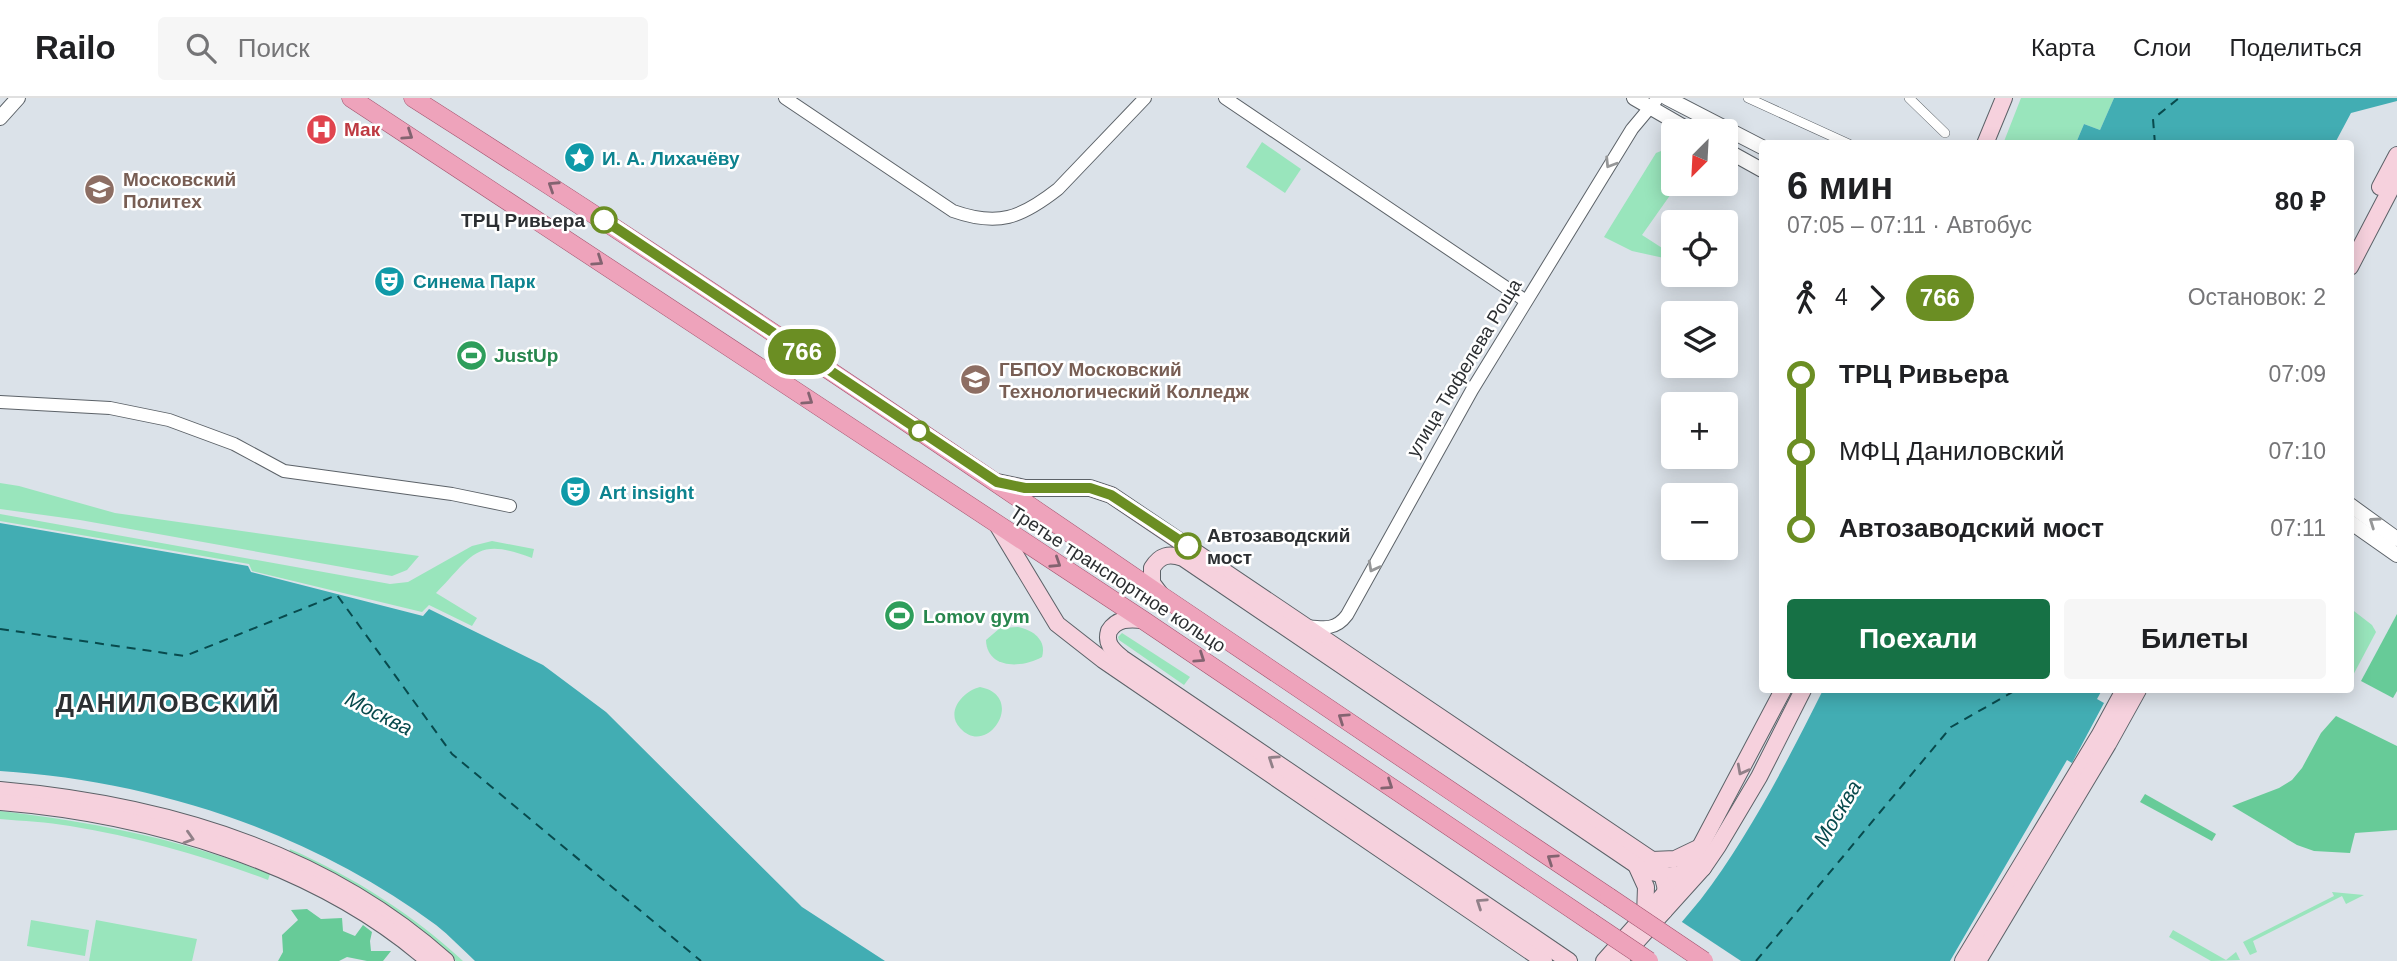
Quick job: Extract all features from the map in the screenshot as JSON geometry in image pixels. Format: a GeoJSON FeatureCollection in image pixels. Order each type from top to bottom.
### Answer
{"type":"FeatureCollection","features":[{"type":"Feature","properties":{"kind":"main road","name":"Третье транспортное кольцо"},"geometry":{"type":"LineString","coordinates":[[351,98],[1143,620],[1649,961]]}},
{"type":"Feature","properties":{"kind":"main road"},"geometry":{"type":"LineString","coordinates":[[1987,140],[2004,98]]}},
{"type":"Feature","properties":{"kind":"main road","name":"Третье транспортное кольцо"},"geometry":{"type":"LineString","coordinates":[[417,100],[578,202],[997,482],[1704,961]]}},
{"type":"Feature","properties":{"kind":"main road"},"geometry":{"type":"LineString","coordinates":[[2354,236],[2397,155]]}},
{"type":"Feature","properties":{"kind":"main road"},"geometry":{"type":"LineString","coordinates":[[2354,259],[2397,177]]}},
{"type":"Feature","properties":{"kind":"main road"},"geometry":{"type":"LineString","coordinates":[[997,482],[1025,488],[1090,488],[1111,495],[1307,626],[1644,863],[1664,883],[1664,911]]}},
{"type":"Feature","properties":{"kind":"main road"},"geometry":{"type":"LineString","coordinates":[[998,526],[1062,630],[1544,961]]}},
{"type":"Feature","properties":{"kind":"main road"},"geometry":{"type":"LineString","coordinates":[[1161,595],[1152,583],[1152,568],[1164,556],[1183,558],[1644,863],[1675,859],[1700,847]]}},
{"type":"Feature","properties":{"kind":"main road"},"geometry":{"type":"LineString","coordinates":[[1143,620],[1127,619],[1118,622],[1109,631],[1108,641],[1122,658],[1569,961]]}},
{"type":"Feature","properties":{"kind":"main road"},"geometry":{"type":"LineString","coordinates":[[1681,874],[1700,847],[1781,693]]}},
{"type":"Feature","properties":{"kind":"main road"},"geometry":{"type":"LineString","coordinates":[[1619,961],[1703,868],[1718,846],[1759,777],[1801,693]]}},
{"type":"Feature","properties":{"kind":"main road"},"geometry":{"type":"LineString","coordinates":[[1964,961],[2122,693]]}},
{"type":"Feature","properties":{"kind":"main road"},"geometry":{"type":"LineString","coordinates":[[1978,961],[2136,693]]}},
{"type":"Feature","properties":{"kind":"main road"},"geometry":{"type":"LineString","coordinates":[[0,790],[56,795],[144,811],[225,833],[288,859],[348,889],[416,934],[446,961]]}},
{"type":"Feature","properties":{"kind":"main road"},"geometry":{"type":"LineString","coordinates":[[0,802],[124,820],[244,855],[284,870],[345,902],[409,943],[429,961]]}},
{"type":"Feature","properties":{"kind":"main road"},"geometry":{"type":"LineString","coordinates":[[1644,863],[1645,915]]}},
{"type":"Feature","properties":{"kind":"main road"},"geometry":{"type":"LineString","coordinates":[[1604,961],[1645,915],[1664,883],[1681,874],[1703,868]]}},
{"type":"Feature","properties":{"kind":"street"},"geometry":{"type":"LineString","coordinates":[[0,118],[18,98]]}},
{"type":"Feature","properties":{"kind":"street"},"geometry":{"type":"LineString","coordinates":[[785,98],[953,211],[976,219],[994,220],[1020,214],[1051,194],[1145,98]]}},
{"type":"Feature","properties":{"kind":"street"},"geometry":{"type":"LineString","coordinates":[[1225,98],[1525,302]]}},
{"type":"Feature","properties":{"kind":"street"},"geometry":{"type":"LineString","coordinates":[[1634,98],[1654,103],[1675,119]]}},
{"type":"Feature","properties":{"kind":"street"},"geometry":{"type":"LineString","coordinates":[[1667,98],[1759,145]]}},
{"type":"Feature","properties":{"kind":"street"},"geometry":{"type":"LineString","coordinates":[[1748,98],[1840,140]]}},
{"type":"Feature","properties":{"kind":"street"},"geometry":{"type":"LineString","coordinates":[[1909,98],[1945,133]]}},
{"type":"Feature","properties":{"kind":"street","name":"улица Тюфелева Роща"},"geometry":{"type":"LineString","coordinates":[[1307,626],[1334,627],[1347,615],[1446,434],[1525,302],[1632,129],[1654,103]]}},
{"type":"Feature","properties":{"kind":"street"},"geometry":{"type":"LineString","coordinates":[[1738,157],[1759,168]]}},
{"type":"Feature","properties":{"kind":"street"},"geometry":{"type":"LineString","coordinates":[[0,402],[110,408],[169,420],[234,444],[284,471],[452,494],[510,506]]}},
{"type":"Feature","properties":{"kind":"street"},"geometry":{"type":"LineString","coordinates":[[2354,508],[2397,539]]}},
{"type":"Feature","properties":{"kind":"street"},"geometry":{"type":"LineString","coordinates":[[2354,525],[2397,555]]}},
{"type":"Feature","properties":{"kind":"green space"},"geometry":{"type":"Polygon","coordinates":[[[2021,98],[2114,98],[2100,130],[2084,124],[2077,140],[2005,140],[2021,98]]]}},
{"type":"Feature","properties":{"kind":"green space"},"geometry":{"type":"Polygon","coordinates":[[[1262,142],[1301,169],[1285,193],[1246,167],[1262,142]]]}},
{"type":"Feature","properties":{"kind":"green space"},"geometry":{"type":"Polygon","coordinates":[[[1661,151],[1661,196],[1670,196],[1642,235],[1661,247],[1661,257],[1632,251],[1604,237],[1656,153],[1661,151]]]}},
{"type":"Feature","properties":{"kind":"green space"},"geometry":{"type":"Polygon","coordinates":[[[0,483],[115,513],[419,556],[407,570],[392,576],[80,520],[0,509],[0,483]]]}},
{"type":"Feature","properties":{"kind":"green space"},"geometry":{"type":"Polygon","coordinates":[[[0,514],[390,584],[408,582],[472,546],[492,541],[534,549],[532,558],[498,549],[476,553],[436,593],[477,618],[472,626],[429,605],[422,612],[252,571],[249,564],[0,521],[0,514]]]}},
{"type":"Feature","properties":{"kind":"green space"},"geometry":{"type":"Polygon","coordinates":[[[2354,611],[2372,625],[2376,632],[2354,673],[2354,611]]]}},
{"type":"Feature","properties":{"kind":"green space"},"geometry":{"type":"Polygon","coordinates":[[[2397,614],[2397,691],[2393,698],[2361,681],[2397,614]]]}},
{"type":"Feature","properties":{"kind":"green space"},"geometry":{"type":"Polygon","coordinates":[[[1018,627],[1038,637],[1043,651],[1042,657],[1025,663],[1007,664],[992,657],[986,640],[1000,628],[1018,627]]]}},
{"type":"Feature","properties":{"kind":"green space"},"geometry":{"type":"Polygon","coordinates":[[[1122,633],[1190,677],[1184,685],[1119,640],[1118,637],[1122,633]]]}},
{"type":"Feature","properties":{"kind":"green space"},"geometry":{"type":"Polygon","coordinates":[[[980,687],[994,693],[1001,702],[1002,712],[991,731],[982,736],[971,736],[956,722],[955,709],[962,698],[980,687]]]}},
{"type":"Feature","properties":{"kind":"green space"},"geometry":{"type":"Polygon","coordinates":[[[2336,716],[2397,746],[2397,830],[2355,833],[2350,853],[2314,851],[2297,845],[2232,806],[2279,788],[2292,780],[2302,768],[2321,733],[2336,716]]]}},
{"type":"Feature","properties":{"kind":"green space"},"geometry":{"type":"Polygon","coordinates":[[[2145,794],[2216,834],[2212,841],[2140,802],[2145,794]]]}},
{"type":"Feature","properties":{"kind":"green space"},"geometry":{"type":"Polygon","coordinates":[[[0,811],[137,834],[203,851],[270,874],[268,880],[170,848],[95,830],[0,819],[0,811]]]}},
{"type":"Feature","properties":{"kind":"green space"},"geometry":{"type":"Polygon","coordinates":[[[290,849],[359,884],[403,912],[463,961],[456,961],[398,913],[289,854],[290,849]]]}},
{"type":"Feature","properties":{"kind":"green space"},"geometry":{"type":"Polygon","coordinates":[[[2332,892],[2364,895],[2346,904],[2342,896],[2253,941],[2257,952],[2250,955],[2243,942],[2334,896],[2332,892]]]}},
{"type":"Feature","properties":{"kind":"green space"},"geometry":{"type":"Polygon","coordinates":[[[307,909],[321,919],[342,918],[343,931],[355,936],[363,925],[372,932],[371,951],[391,951],[383,961],[347,957],[339,961],[278,961],[283,952],[282,935],[298,920],[291,910],[307,909]]]}},
{"type":"Feature","properties":{"kind":"green space"},"geometry":{"type":"Polygon","coordinates":[[[31,920],[89,930],[85,956],[27,946],[31,920]]]}},
{"type":"Feature","properties":{"kind":"green space"},"geometry":{"type":"Polygon","coordinates":[[[96,920],[197,939],[192,961],[89,961],[96,920]]]}},
{"type":"Feature","properties":{"kind":"green space"},"geometry":{"type":"Polygon","coordinates":[[[2173,930],[2226,960],[2236,952],[2240,960],[2211,961],[2169,937],[2173,930]]]}},
{"type":"Feature","properties":{"kind":"water"},"geometry":{"type":"Polygon","coordinates":[[[2114,98],[2397,98],[2397,101],[2351,113],[2337,140],[2077,140],[2084,124],[2100,130],[2114,98]]]}},
{"type":"Feature","properties":{"kind":"water","name":"Москва"},"geometry":{"type":"Polygon","coordinates":[[[0,523],[248,566],[251,572],[423,616],[429,609],[543,665],[606,712],[802,907],[885,961],[475,961],[436,925],[388,892],[337,863],[284,838],[229,817],[116,786],[0,771],[0,523]]]}},
{"type":"Feature","properties":{"kind":"water","name":"Москва"},"geometry":{"type":"Polygon","coordinates":[[[1821,693],[2100,693],[2097,699],[2104,703],[2072,763],[2067,760],[1950,961],[1649,961],[1719,875],[1782,770],[1821,693]]]}},
{"type":"Feature","properties":{"kind":"pier"},"geometry":{"type":"Polygon","coordinates":[[[1679,920],[1741,961],[1645,961],[1679,920]]]}},
{"type":"Feature","properties":{"kind":"ferry route"},"geometry":{"type":"LineString","coordinates":[[2155,140],[2153,119],[2179,98]]}},
{"type":"Feature","properties":{"kind":"ferry route"},"geometry":{"type":"LineString","coordinates":[[0,629],[185,656],[337,595],[452,754],[701,961]]}},
{"type":"Feature","properties":{"kind":"ferry route"},"geometry":{"type":"LineString","coordinates":[[1756,961],[1951,727],[2011,693]]}},
{"type":"Feature","properties":{"kind":"bus line","name":"766"},"geometry":{"type":"LineString","coordinates":[[604,220],[997,482],[1025,488],[1090,488],[1101,491],[1188,546]]}},
{"type":"Feature","properties":{"kind":"place","name":"Мак"},"geometry":{"type":"Point","coordinates":[321,129]}},
{"type":"Feature","properties":{"kind":"place","name":"И. А. Лихачёву"},"geometry":{"type":"Point","coordinates":[579,158]}},
{"type":"Feature","properties":{"kind":"place","name":"Московский Политех"},"geometry":{"type":"Point","coordinates":[100,190]}},
{"type":"Feature","properties":{"kind":"place","name":"ТРЦ Ривьера"},"geometry":{"type":"Point","coordinates":[604,220]}},
{"type":"Feature","properties":{"kind":"place","name":"Синема Парк"},"geometry":{"type":"Point","coordinates":[390,281]}},
{"type":"Feature","properties":{"kind":"place","name":"JustUp"},"geometry":{"type":"Point","coordinates":[471,355]}},
{"type":"Feature","properties":{"kind":"place","name":"ГБПОУ Московский Технологический Колледж"},"geometry":{"type":"Point","coordinates":[976,380]}},
{"type":"Feature","properties":{"kind":"place","name":"Art insight"},"geometry":{"type":"Point","coordinates":[576,492]}},
{"type":"Feature","properties":{"kind":"place","name":"Автозаводский мост"},"geometry":{"type":"Point","coordinates":[1188,546]}},
{"type":"Feature","properties":{"kind":"place","name":"Lomov gym"},"geometry":{"type":"Point","coordinates":[900,616]}},
{"type":"Feature","properties":{"kind":"district","name":"ДАНИЛОВСКИЙ"},"geometry":{"type":"Point","coordinates":[168,703]}}]}
